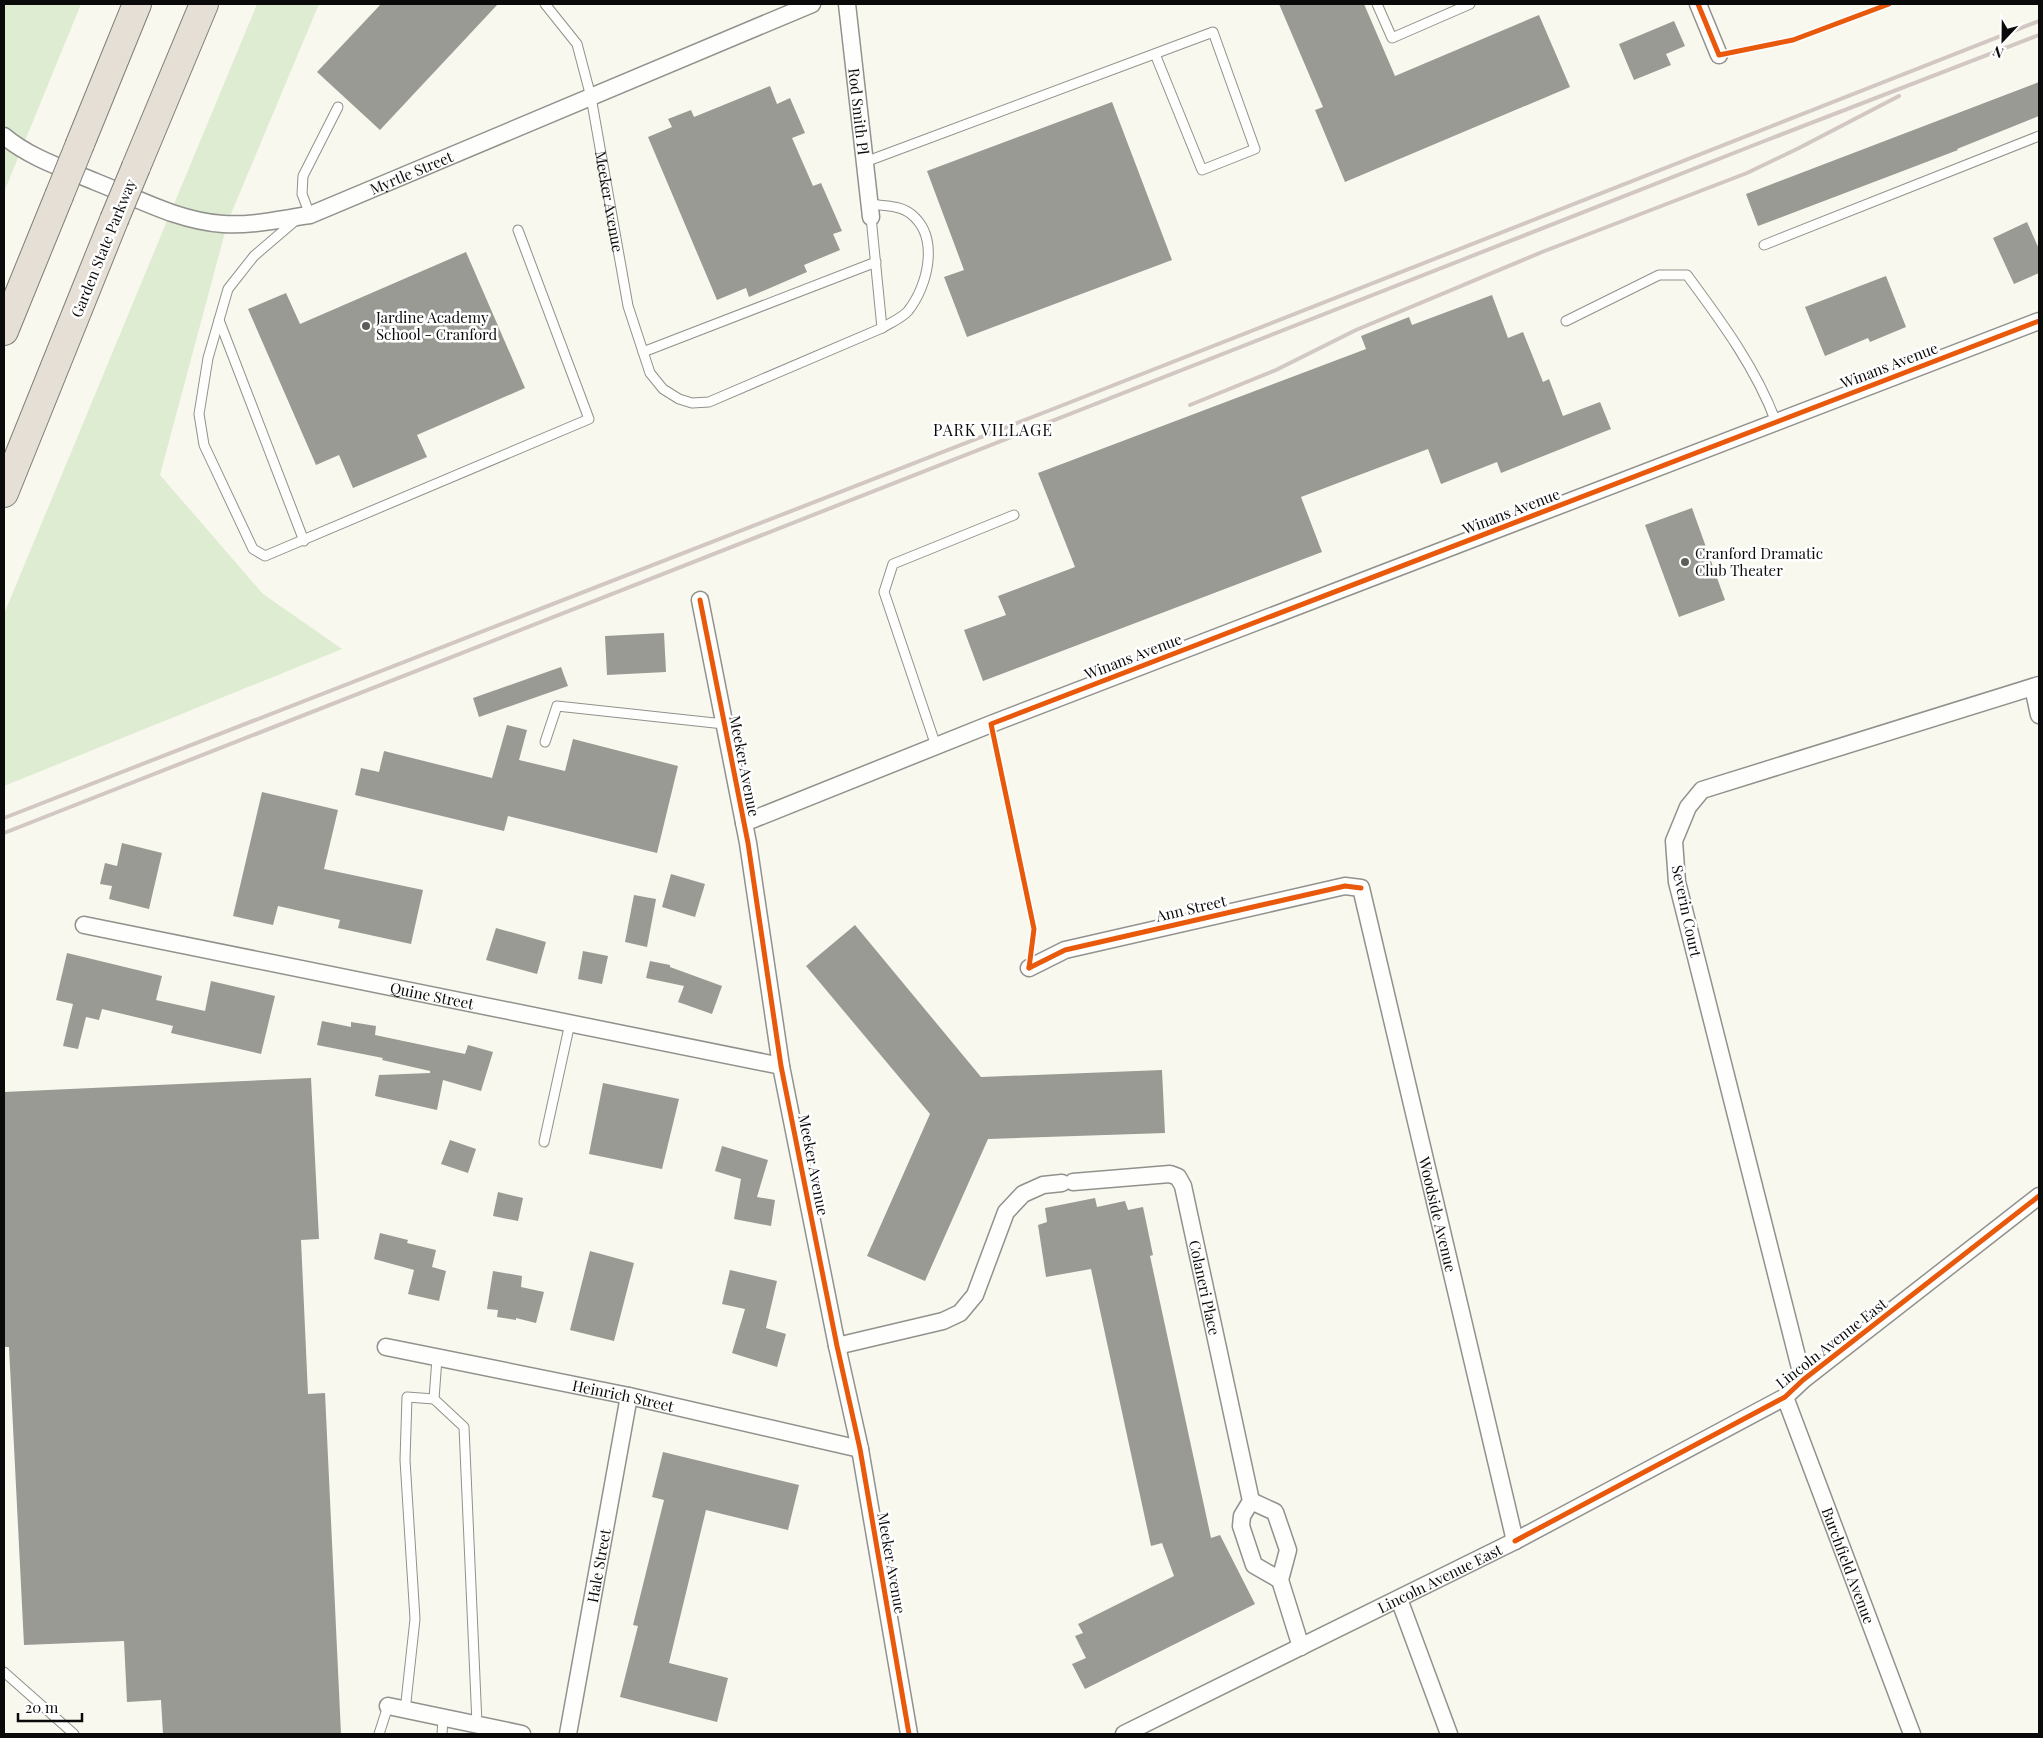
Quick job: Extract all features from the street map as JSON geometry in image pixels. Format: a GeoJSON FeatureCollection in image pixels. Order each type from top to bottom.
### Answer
{"type":"FeatureCollection","features":[{"type":"Feature","properties":{"kind":"highway"},"geometry":{"type":"LineString","coordinates":[[4,331],[137,4]]}},
{"type":"Feature","properties":{"kind":"highway","name":"Garden State Parkway"},"geometry":{"type":"LineString","coordinates":[[4,494],[114,220],[204,4]]}},
{"type":"Feature","properties":{"kind":"street","name":"Myrtle Street"},"geometry":{"type":"LineString","coordinates":[[4,136],[20,148],[39,158],[181,216],[224,224],[269,222],[305,216],[812,4]]}},
{"type":"Feature","properties":{"kind":"street","name":"Rod Smith Pl"},"geometry":{"type":"LineString","coordinates":[[847,4],[871,210]]}},
{"type":"Feature","properties":{"kind":"street"},"geometry":{"type":"LineString","coordinates":[[1698,4],[1719,55]]}},
{"type":"Feature","properties":{"kind":"street","name":"Winans Avenue"},"geometry":{"type":"LineString","coordinates":[[744,823],[936,746],[2039,321]]}},
{"type":"Feature","properties":{"kind":"street","name":"Meeker Avenue"},"geometry":{"type":"LineString","coordinates":[[700,600],[744,823],[781,1066],[837,1346],[860,1449],[909,1734]]}},
{"type":"Feature","properties":{"kind":"street"},"geometry":{"type":"LineString","coordinates":[[2036,686],[2039,715]]}},
{"type":"Feature","properties":{"kind":"street","name":"Severin Court"},"geometry":{"type":"LineString","coordinates":[[1803,1380],[1677,882],[1674,840],[1688,806],[1702,790],[2036,686]]}},
{"type":"Feature","properties":{"kind":"street","name":"Ann Street"},"geometry":{"type":"LineString","coordinates":[[1029,968],[1065,950],[1345,886],[1361,888]]}},
{"type":"Feature","properties":{"kind":"street","name":"Woodside Avenue"},"geometry":{"type":"LineString","coordinates":[[1361,888],[1515,1541]]}},
{"type":"Feature","properties":{"kind":"street","name":"Quine Street"},"geometry":{"type":"LineString","coordinates":[[84,925],[781,1066]]}},
{"type":"Feature","properties":{"kind":"street","name":"Colaneri Place"},"geometry":{"type":"LineString","coordinates":[[837,1346],[943,1321],[960,1313],[975,1294],[1006,1212],[1023,1194],[1043,1185],[1170,1174],[1178,1177],[1183,1186],[1251,1501]]}},
{"type":"Feature","properties":{"kind":"street","name":"Lincoln Avenue East"},"geometry":{"type":"LineString","coordinates":[[1124,1734],[1515,1541],[1784,1397],[1803,1380],[2039,1196]]}},
{"type":"Feature","properties":{"kind":"street","name":"Heinrich Street"},"geometry":{"type":"LineString","coordinates":[[386,1347],[629,1396],[860,1449]]}},
{"type":"Feature","properties":{"kind":"street","name":"Hale Street"},"geometry":{"type":"LineString","coordinates":[[568,1734],[629,1396]]}},
{"type":"Feature","properties":{"kind":"street","name":"Burchfield Avenue"},"geometry":{"type":"LineString","coordinates":[[1784,1397],[1912,1734]]}},
{"type":"Feature","properties":{"kind":"street"},"geometry":{"type":"LineString","coordinates":[[1280,1580],[1254,1565],[1241,1526],[1242,1516],[1251,1501],[1274,1512],[1288,1550],[1280,1580],[1301,1647]]}},
{"type":"Feature","properties":{"kind":"street"},"geometry":{"type":"LineString","coordinates":[[1399,1599],[1449,1734]]}},
{"type":"Feature","properties":{"kind":"street"},"geometry":{"type":"LineString","coordinates":[[388,1706],[443,1726],[477,1724],[522,1734]]}},
{"type":"Feature","properties":{"kind":"lane","name":"Meeker Avenue"},"geometry":{"type":"LineString","coordinates":[[545,4],[577,44],[591,97],[628,306],[650,373],[663,389],[679,399],[692,403],[709,402],[882,328],[907,313],[922,289],[928,260],[928,245],[923,228],[910,213],[897,207],[871,210]]}},
{"type":"Feature","properties":{"kind":"lane"},"geometry":{"type":"LineString","coordinates":[[1377,4],[1392,38],[1470,4]]}},
{"type":"Feature","properties":{"kind":"lane"},"geometry":{"type":"LineString","coordinates":[[865,162],[1213,32],[1255,149],[1202,170],[1155,54]]}},
{"type":"Feature","properties":{"kind":"lane"},"geometry":{"type":"LineString","coordinates":[[338,107],[303,176],[302,194],[305,216],[254,256],[228,288],[208,358],[198,414],[204,445],[253,549],[265,556],[304,541],[589,419],[518,230]]}},
{"type":"Feature","properties":{"kind":"lane"},"geometry":{"type":"LineString","coordinates":[[1764,245],[2039,136]]}},
{"type":"Feature","properties":{"kind":"lane"},"geometry":{"type":"LineString","coordinates":[[871,210],[882,328]]}},
{"type":"Feature","properties":{"kind":"lane"},"geometry":{"type":"LineString","coordinates":[[643,352],[876,262]]}},
{"type":"Feature","properties":{"kind":"lane"},"geometry":{"type":"LineString","coordinates":[[1566,321],[1659,274],[1687,275],[1726,328],[1768,399],[1776,422]]}},
{"type":"Feature","properties":{"kind":"lane"},"geometry":{"type":"LineString","coordinates":[[219,320],[304,541]]}},
{"type":"Feature","properties":{"kind":"lane"},"geometry":{"type":"LineString","coordinates":[[936,746],[884,592],[893,564],[1014,514]]}},
{"type":"Feature","properties":{"kind":"lane"},"geometry":{"type":"LineString","coordinates":[[545,742],[557,706],[724,724]]}},
{"type":"Feature","properties":{"kind":"lane"},"geometry":{"type":"LineString","coordinates":[[544,1142],[570,1023]]}},
{"type":"Feature","properties":{"kind":"lane"},"geometry":{"type":"LineString","coordinates":[[434,1399],[437,1358]]}},
{"type":"Feature","properties":{"kind":"lane"},"geometry":{"type":"LineString","coordinates":[[405,1711],[415,1619],[405,1460],[407,1397],[434,1399],[464,1427],[477,1724]]}},
{"type":"Feature","properties":{"kind":"lane"},"geometry":{"type":"LineString","coordinates":[[4,1672],[74,1734]]}},
{"type":"Feature","properties":{"kind":"lane"},"geometry":{"type":"LineString","coordinates":[[379,1734],[388,1706]]}},
{"type":"Feature","properties":{"kind":"green space"},"geometry":{"type":"Polygon","coordinates":[[[4,4],[81,4],[4,192],[4,4]]]}},
{"type":"Feature","properties":{"kind":"green space"},"geometry":{"type":"Polygon","coordinates":[[[257,4],[319,4],[228,221],[160,475],[263,594],[342,649],[4,786],[4,614],[257,4]]]}},
{"type":"Feature","properties":{"kind":"building"},"geometry":{"type":"Polygon","coordinates":[[[381,4],[498,4],[380,130],[317,72],[381,4]]]}},
{"type":"Feature","properties":{"kind":"building"},"geometry":{"type":"Polygon","coordinates":[[[1279,4],[1364,4],[1395,76],[1539,15],[1570,87],[1345,182],[1315,110],[1323,107],[1279,4]]]}},
{"type":"Feature","properties":{"kind":"building"},"geometry":{"type":"Polygon","coordinates":[[[1674,21],[1685,46],[1666,54],[1671,65],[1634,80],[1619,44],[1674,21]]]}},
{"type":"Feature","properties":{"kind":"building"},"geometry":{"type":"Polygon","coordinates":[[[2039,82],[2039,116],[1958,150],[1758,226],[1746,194],[2039,82]]]}},
{"type":"Feature","properties":{"kind":"building"},"geometry":{"type":"Polygon","coordinates":[[[770,86],[777,104],[790,98],[805,133],[792,138],[813,186],[821,183],[842,231],[833,234],[840,250],[804,265],[807,272],[749,297],[746,288],[717,300],[648,137],[672,127],[668,119],[691,110],[694,117],[770,86]]]}},
{"type":"Feature","properties":{"kind":"building"},"geometry":{"type":"Polygon","coordinates":[[[1112,102],[1172,260],[967,337],[944,277],[964,270],[927,171],[1112,102]]]}},
{"type":"Feature","properties":{"kind":"building"},"geometry":{"type":"Polygon","coordinates":[[[2027,222],[2039,249],[2039,273],[2014,284],[1993,238],[2027,222]]]}},
{"type":"Feature","properties":{"kind":"building"},"geometry":{"type":"Polygon","coordinates":[[[466,252],[525,388],[417,435],[427,457],[353,488],[339,455],[316,465],[248,309],[286,293],[300,324],[466,252]]]}},
{"type":"Feature","properties":{"kind":"building"},"geometry":{"type":"Polygon","coordinates":[[[1886,276],[1906,327],[1870,342],[1868,338],[1825,356],[1805,307],[1886,276]]]}},
{"type":"Feature","properties":{"kind":"building"},"geometry":{"type":"Polygon","coordinates":[[[1492,295],[1508,338],[1523,332],[1543,382],[1549,379],[1563,416],[1600,402],[1611,429],[1501,473],[1497,462],[1441,484],[1428,449],[1301,497],[1322,552],[983,681],[964,630],[1006,615],[998,596],[1075,567],[1038,473],[1366,349],[1361,336],[1409,317],[1412,325],[1492,295]]]}},
{"type":"Feature","properties":{"kind":"building","name":"Cranford Dramatic Club Theater"},"geometry":{"type":"Polygon","coordinates":[[[1692,508],[1725,600],[1679,617],[1645,525],[1692,508]]]}},
{"type":"Feature","properties":{"kind":"building"},"geometry":{"type":"Polygon","coordinates":[[[664,633],[666,672],[607,675],[605,636],[664,633]]]}},
{"type":"Feature","properties":{"kind":"building"},"geometry":{"type":"Polygon","coordinates":[[[561,667],[568,686],[479,717],[473,698],[561,667]]]}},
{"type":"Feature","properties":{"kind":"building"},"geometry":{"type":"Polygon","coordinates":[[[507,725],[527,730],[519,760],[565,771],[573,739],[678,766],[657,853],[508,816],[504,831],[355,795],[361,768],[379,772],[384,751],[492,778],[507,725]]]}},
{"type":"Feature","properties":{"kind":"building"},"geometry":{"type":"Polygon","coordinates":[[[262,792],[338,810],[324,869],[423,890],[411,944],[338,928],[340,920],[278,906],[273,925],[233,916],[262,792]]]}},
{"type":"Feature","properties":{"kind":"building"},"geometry":{"type":"Polygon","coordinates":[[[122,843],[162,853],[149,909],[109,899],[112,886],[100,884],[105,863],[117,866],[122,843]]]}},
{"type":"Feature","properties":{"kind":"building"},"geometry":{"type":"Polygon","coordinates":[[[671,874],[705,884],[695,917],[662,907],[671,874]]]}},
{"type":"Feature","properties":{"kind":"building"},"geometry":{"type":"Polygon","coordinates":[[[634,895],[656,899],[647,947],[625,942],[634,895]]]}},
{"type":"Feature","properties":{"kind":"building"},"geometry":{"type":"Polygon","coordinates":[[[855,925],[981,1077],[1162,1070],[1165,1133],[988,1139],[925,1281],[867,1256],[930,1114],[806,966],[855,925]]]}},
{"type":"Feature","properties":{"kind":"building"},"geometry":{"type":"Polygon","coordinates":[[[496,928],[546,942],[537,974],[486,960],[496,928]]]}},
{"type":"Feature","properties":{"kind":"building"},"geometry":{"type":"Polygon","coordinates":[[[583,951],[608,956],[602,984],[578,979],[583,951]]]}},
{"type":"Feature","properties":{"kind":"building"},"geometry":{"type":"Polygon","coordinates":[[[67,953],[162,976],[156,1000],[205,1011],[211,981],[275,996],[261,1054],[171,1033],[173,1026],[102,1009],[99,1020],[86,1017],[78,1049],[63,1046],[73,1004],[56,1000],[67,953]]]}},
{"type":"Feature","properties":{"kind":"building"},"geometry":{"type":"Polygon","coordinates":[[[650,961],[670,965],[670,967],[722,986],[712,1014],[678,1002],[684,986],[646,978],[650,961]]]}},
{"type":"Feature","properties":{"kind":"building"},"geometry":{"type":"Polygon","coordinates":[[[322,1021],[351,1027],[351,1022],[376,1026],[375,1035],[465,1054],[468,1045],[493,1052],[481,1091],[443,1080],[437,1110],[375,1096],[379,1075],[430,1073],[430,1071],[382,1060],[383,1058],[317,1045],[322,1021]]]}},
{"type":"Feature","properties":{"kind":"building"},"geometry":{"type":"Polygon","coordinates":[[[311,1078],[319,1239],[301,1240],[308,1394],[325,1393],[341,1734],[163,1734],[161,1700],[127,1702],[124,1641],[24,1645],[9,1347],[4,1347],[4,1092],[311,1078]]]}},
{"type":"Feature","properties":{"kind":"building"},"geometry":{"type":"Polygon","coordinates":[[[603,1083],[679,1099],[662,1169],[589,1154],[603,1083]]]}},
{"type":"Feature","properties":{"kind":"building"},"geometry":{"type":"Polygon","coordinates":[[[450,1140],[476,1149],[468,1173],[441,1164],[450,1140]]]}},
{"type":"Feature","properties":{"kind":"building"},"geometry":{"type":"Polygon","coordinates":[[[722,1146],[768,1160],[757,1197],[775,1200],[771,1226],[734,1219],[741,1179],[715,1171],[722,1146]]]}},
{"type":"Feature","properties":{"kind":"building"},"geometry":{"type":"Polygon","coordinates":[[[498,1192],[523,1198],[518,1221],[493,1216],[498,1192]]]}},
{"type":"Feature","properties":{"kind":"building"},"geometry":{"type":"Polygon","coordinates":[[[1095,1198],[1097,1207],[1125,1201],[1128,1210],[1143,1207],[1153,1255],[1150,1256],[1211,1538],[1220,1535],[1255,1604],[1085,1689],[1072,1664],[1086,1658],[1075,1636],[1083,1633],[1078,1624],[1174,1576],[1162,1543],[1151,1546],[1091,1269],[1046,1277],[1038,1225],[1047,1222],[1045,1208],[1095,1198]]]}},
{"type":"Feature","properties":{"kind":"building"},"geometry":{"type":"Polygon","coordinates":[[[380,1233],[408,1240],[407,1243],[436,1250],[432,1267],[446,1271],[439,1301],[408,1294],[414,1270],[374,1259],[380,1233]]]}},
{"type":"Feature","properties":{"kind":"building"},"geometry":{"type":"Polygon","coordinates":[[[590,1251],[634,1263],[614,1341],[570,1330],[590,1251]]]}},
{"type":"Feature","properties":{"kind":"building"},"geometry":{"type":"Polygon","coordinates":[[[730,1270],[777,1281],[766,1328],[786,1334],[777,1367],[732,1353],[745,1309],[722,1304],[730,1270]]]}},
{"type":"Feature","properties":{"kind":"building"},"geometry":{"type":"Polygon","coordinates":[[[493,1271],[522,1276],[521,1287],[544,1292],[536,1323],[516,1318],[516,1320],[497,1317],[498,1310],[487,1309],[493,1271]]]}},
{"type":"Feature","properties":{"kind":"building"},"geometry":{"type":"Polygon","coordinates":[[[663,1452],[799,1485],[788,1530],[706,1510],[669,1663],[728,1678],[717,1722],[620,1697],[638,1626],[633,1625],[664,1500],[652,1497],[663,1452]]]}},
{"type":"Feature","properties":{"kind":"railway"},"geometry":{"type":"LineString","coordinates":[[4,818],[1053,409],[2039,21]]}},
{"type":"Feature","properties":{"kind":"railway"},"geometry":{"type":"LineString","coordinates":[[4,833],[1767,140],[2039,35]]}},
{"type":"Feature","properties":{"kind":"railway"},"geometry":{"type":"LineString","coordinates":[[1190,405],[1276,370],[1356,330],[1542,252],[1747,173],[1899,96]]}},
{"type":"Feature","properties":{"kind":"cycle path"},"geometry":{"type":"LineString","coordinates":[[1698,4],[1719,55],[1793,40],[1889,4]]}},
{"type":"Feature","properties":{"kind":"cycle path"},"geometry":{"type":"LineString","coordinates":[[1029,968],[1034,929],[991,724],[2039,321]]}},
{"type":"Feature","properties":{"kind":"cycle path"},"geometry":{"type":"LineString","coordinates":[[700,600],[748,843],[781,1066],[837,1346],[860,1449],[909,1734]]}},
{"type":"Feature","properties":{"kind":"cycle path"},"geometry":{"type":"LineString","coordinates":[[1029,968],[1065,950],[1345,886],[1361,888]]}},
{"type":"Feature","properties":{"kind":"cycle path"},"geometry":{"type":"LineString","coordinates":[[1515,1541],[1785,1397],[1803,1380],[2039,1196]]}},
{"type":"Feature","properties":{"kind":"place","name":"Jardine Academy School - Cranford"},"geometry":{"type":"Point","coordinates":[366,326]}},
{"type":"Feature","properties":{"kind":"place","name":"Cranford Dramatic Club Theater"},"geometry":{"type":"Point","coordinates":[1685,562]}},
{"type":"Feature","properties":{"kind":"district","name":"PARK VILLAGE"},"geometry":{"type":"Point","coordinates":[993,429]}}]}
